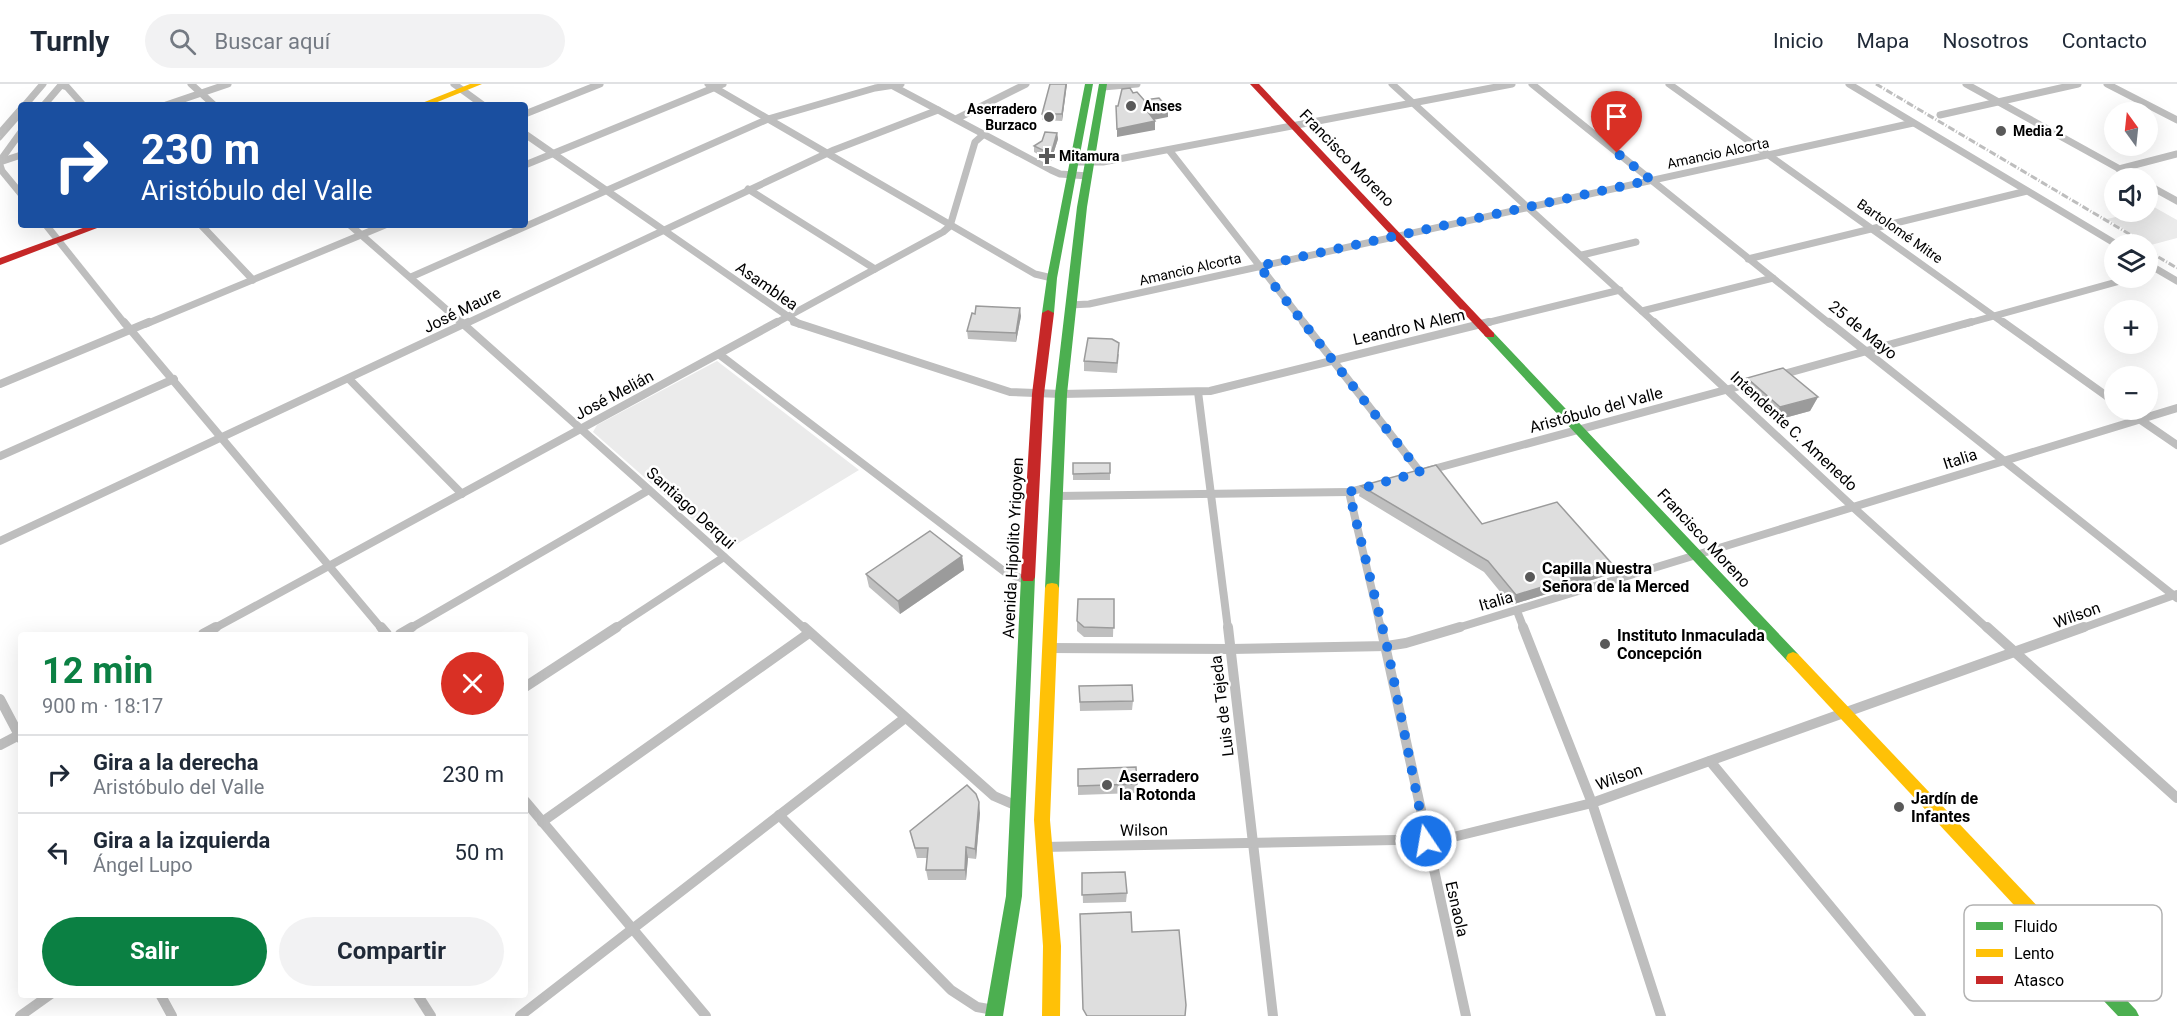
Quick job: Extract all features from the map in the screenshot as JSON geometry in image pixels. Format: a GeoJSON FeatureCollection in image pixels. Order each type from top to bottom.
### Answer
{"type":"FeatureCollection","features":[{"type":"Feature","properties":{"kind":"main road"},"geometry":{"type":"LineString","coordinates":[[428,102],[458,87],[478,84]]}},
{"type":"Feature","properties":{"kind":"main road","name":"Avenida Hipólito Yrigoyen"},"geometry":{"type":"LineString","coordinates":[[994,1013],[1014,896],[1038,394],[1052,278],[1089,84]]}},
{"type":"Feature","properties":{"kind":"main road","name":"Francisco Moreno"},"geometry":{"type":"LineString","coordinates":[[1254,84],[2026,905]]}},
{"type":"Feature","properties":{"kind":"main road"},"geometry":{"type":"LineString","coordinates":[[1051,1016],[1052,946],[1042,820],[1062,394],[1070,305],[1103,86]]}},
{"type":"Feature","properties":{"kind":"main road"},"geometry":{"type":"LineString","coordinates":[[0,262],[92,228]]}},
{"type":"Feature","properties":{"kind":"main road","name":"Francisco Moreno"},"geometry":{"type":"LineString","coordinates":[[2116,1001],[2130,1016]]}},
{"type":"Feature","properties":{"kind":"street"},"geometry":{"type":"LineString","coordinates":[[28,102],[43,84]]}},
{"type":"Feature","properties":{"kind":"street"},"geometry":{"type":"LineString","coordinates":[[191,84],[211,102]]}},
{"type":"Feature","properties":{"kind":"street"},"geometry":{"type":"LineString","coordinates":[[175,102],[228,84]]}},
{"type":"Feature","properties":{"kind":"street"},"geometry":{"type":"LineString","coordinates":[[528,113],[600,84]]}},
{"type":"Feature","properties":{"kind":"street"},"geometry":{"type":"LineString","coordinates":[[528,164],[711,86],[723,84]]}},
{"type":"Feature","properties":{"kind":"street"},"geometry":{"type":"LineString","coordinates":[[528,225],[768,119],[875,88],[902,84]]}},
{"type":"Feature","properties":{"kind":"street"},"geometry":{"type":"LineString","coordinates":[[956,119],[1026,84]]}},
{"type":"Feature","properties":{"kind":"street"},"geometry":{"type":"LineString","coordinates":[[1103,86],[1137,84]]}},
{"type":"Feature","properties":{"kind":"street","name":"Intendente C. Amenedo"},"geometry":{"type":"LineString","coordinates":[[1392,84],[1582,255],[1854,508],[2177,798]]}},
{"type":"Feature","properties":{"kind":"street"},"geometry":{"type":"LineString","coordinates":[[891,85],[1051,170],[1089,169],[1169,150],[1512,84]]}},
{"type":"Feature","properties":{"kind":"street","name":"25 de Mayo"},"geometry":{"type":"LineString","coordinates":[[1532,84],[2001,461],[2176,596]]}},
{"type":"Feature","properties":{"kind":"street","name":"Bartolomé Mitre"},"geometry":{"type":"LineString","coordinates":[[1669,84],[2104,394]]}},
{"type":"Feature","properties":{"kind":"street"},"geometry":{"type":"LineString","coordinates":[[1849,84],[2104,237]]}},
{"type":"Feature","properties":{"kind":"street"},"geometry":{"type":"LineString","coordinates":[[1966,84],[2117,168]]}},
{"type":"Feature","properties":{"kind":"street"},"geometry":{"type":"LineString","coordinates":[[1940,115],[2078,84]]}},
{"type":"Feature","properties":{"kind":"street"},"geometry":{"type":"LineString","coordinates":[[2107,84],[2177,120]]}},
{"type":"Feature","properties":{"kind":"street"},"geometry":{"type":"LineString","coordinates":[[47,102],[61,85],[68,87],[80,102]]}},
{"type":"Feature","properties":{"kind":"street"},"geometry":{"type":"LineString","coordinates":[[711,86],[1035,274],[1052,278]]}},
{"type":"Feature","properties":{"kind":"street"},"geometry":{"type":"LineString","coordinates":[[458,87],[479,102]]}},
{"type":"Feature","properties":{"kind":"street","name":"José Maure"},"geometry":{"type":"LineString","coordinates":[[0,541],[826,153],[938,110]]}},
{"type":"Feature","properties":{"kind":"street"},"geometry":{"type":"LineString","coordinates":[[0,133],[18,112]]}},
{"type":"Feature","properties":{"kind":"street","name":"Amancio Alcorta"},"geometry":{"type":"LineString","coordinates":[[1070,305],[1089,304],[1913,123]]}},
{"type":"Feature","properties":{"kind":"street"},"geometry":{"type":"LineString","coordinates":[[950,226],[975,142],[984,134]]}},
{"type":"Feature","properties":{"kind":"street","name":"Asamblea"},"geometry":{"type":"LineString","coordinates":[[528,136],[663,229],[786,318],[806,328],[1010,392],[1062,394]]}},
{"type":"Feature","properties":{"kind":"street"},"geometry":{"type":"LineString","coordinates":[[0,166],[18,137]]}},
{"type":"Feature","properties":{"kind":"street"},"geometry":{"type":"LineString","coordinates":[[1169,150],[1420,472]]}},
{"type":"Feature","properties":{"kind":"street"},"geometry":{"type":"LineString","coordinates":[[2123,168],[2177,154]]}},
{"type":"Feature","properties":{"kind":"street"},"geometry":{"type":"LineString","coordinates":[[0,166],[18,156]]}},
{"type":"Feature","properties":{"kind":"street"},"geometry":{"type":"LineString","coordinates":[[0,166],[18,190]]}},
{"type":"Feature","properties":{"kind":"street"},"geometry":{"type":"LineString","coordinates":[[1072,168],[1089,169]]}},
{"type":"Feature","properties":{"kind":"street"},"geometry":{"type":"LineString","coordinates":[[748,189],[875,269]]}},
{"type":"Feature","properties":{"kind":"street"},"geometry":{"type":"LineString","coordinates":[[1748,259],[2027,191]]}},
{"type":"Feature","properties":{"kind":"street"},"geometry":{"type":"LineString","coordinates":[[2158,191],[2177,201]]}},
{"type":"Feature","properties":{"kind":"street","name":"José Melián"},"geometry":{"type":"LineString","coordinates":[[206,632],[720,355],[950,226]]}},
{"type":"Feature","properties":{"kind":"street"},"geometry":{"type":"LineString","coordinates":[[49,228],[130,330],[174,379],[385,632]]}},
{"type":"Feature","properties":{"kind":"street"},"geometry":{"type":"LineString","coordinates":[[204,228],[254,280]]}},
{"type":"Feature","properties":{"kind":"street","name":"Santiago Derqui"},"geometry":{"type":"LineString","coordinates":[[354,228],[583,429],[994,796],[1017,806]]}},
{"type":"Feature","properties":{"kind":"street"},"geometry":{"type":"LineString","coordinates":[[0,384],[378,228]]}},
{"type":"Feature","properties":{"kind":"street"},"geometry":{"type":"LineString","coordinates":[[411,278],[522,228]]}},
{"type":"Feature","properties":{"kind":"street"},"geometry":{"type":"LineString","coordinates":[[1582,255],[1636,242]]}},
{"type":"Feature","properties":{"kind":"street"},"geometry":{"type":"LineString","coordinates":[[2158,270],[2177,281]]}},
{"type":"Feature","properties":{"kind":"street"},"geometry":{"type":"LineString","coordinates":[[1642,311],[1773,278]]}},
{"type":"Feature","properties":{"kind":"street"},"geometry":{"type":"LineString","coordinates":[[1773,377],[2104,285]]}},
{"type":"Feature","properties":{"kind":"street","name":"Leandro N Alem"},"geometry":{"type":"LineString","coordinates":[[1062,394],[1198,392],[1620,290]]}},
{"type":"Feature","properties":{"kind":"street"},"geometry":{"type":"LineString","coordinates":[[720,355],[1005,572],[1028,581]]}},
{"type":"Feature","properties":{"kind":"street"},"geometry":{"type":"LineString","coordinates":[[0,456],[174,379]]}},
{"type":"Feature","properties":{"kind":"street"},"geometry":{"type":"LineString","coordinates":[[349,379],[462,494]]}},
{"type":"Feature","properties":{"kind":"street","name":"Aristóbulo del Valle"},"geometry":{"type":"LineString","coordinates":[[1410,475],[1761,380]]}},
{"type":"Feature","properties":{"kind":"street","name":"Luis de Tejeda"},"geometry":{"type":"LineString","coordinates":[[1198,392],[1231,649],[1273,1016]]}},
{"type":"Feature","properties":{"kind":"street","name":"Italia"},"geometry":{"type":"LineString","coordinates":[[2158,414],[2177,408]]}},
{"type":"Feature","properties":{"kind":"street"},"geometry":{"type":"LineString","coordinates":[[2140,420],[2177,445]]}},
{"type":"Feature","properties":{"kind":"street","name":"Italia"},"geometry":{"type":"LineString","coordinates":[[1049,648],[1231,649],[1387,646],[1406,643],[2140,420]]}},
{"type":"Feature","properties":{"kind":"street"},"geometry":{"type":"LineString","coordinates":[[1058,496],[1349,492],[1379,484]]}},
{"type":"Feature","properties":{"kind":"street"},"geometry":{"type":"LineString","coordinates":[[403,632],[649,490]]}},
{"type":"Feature","properties":{"kind":"street","name":"Esnaola"},"geometry":{"type":"LineString","coordinates":[[1349,492],[1387,646],[1426,841],[1466,1016]]}},
{"type":"Feature","properties":{"kind":"street"},"geometry":{"type":"LineString","coordinates":[[528,685],[724,557]]}},
{"type":"Feature","properties":{"kind":"street","name":"Wilson"},"geometry":{"type":"LineString","coordinates":[[1043,847],[1445,839],[1592,803],[2176,596]]}},
{"type":"Feature","properties":{"kind":"street"},"geometry":{"type":"LineString","coordinates":[[1517,611],[1592,803],[1661,1016]]}},
{"type":"Feature","properties":{"kind":"street"},"geometry":{"type":"LineString","coordinates":[[542,822],[809,633]]}},
{"type":"Feature","properties":{"kind":"street"},"geometry":{"type":"LineString","coordinates":[[0,699],[18,732]]}},
{"type":"Feature","properties":{"kind":"street"},"geometry":{"type":"LineString","coordinates":[[520,1016],[905,718]]}},
{"type":"Feature","properties":{"kind":"street"},"geometry":{"type":"LineString","coordinates":[[0,745],[18,737]]}},
{"type":"Feature","properties":{"kind":"street"},"geometry":{"type":"LineString","coordinates":[[1710,761],[1921,1016]]}},
{"type":"Feature","properties":{"kind":"street"},"geometry":{"type":"LineString","coordinates":[[528,805],[705,1016]]}},
{"type":"Feature","properties":{"kind":"street"},"geometry":{"type":"LineString","coordinates":[[780,815],[951,990],[977,1007],[994,1013]]}},
{"type":"Feature","properties":{"kind":"street"},"geometry":{"type":"LineString","coordinates":[[20,1016],[45,998]]}},
{"type":"Feature","properties":{"kind":"street"},"geometry":{"type":"LineString","coordinates":[[162,998],[172,1016]]}},
{"type":"Feature","properties":{"kind":"street"},"geometry":{"type":"LineString","coordinates":[[420,998],[431,1016]]}},
{"type":"Feature","properties":{"kind":"shaded area"},"geometry":{"type":"Polygon","coordinates":[[[2158,209],[2177,220],[2177,238],[2158,243],[2158,234],[2132,234],[2112,222],[2158,222],[2158,209]]]}},
{"type":"Feature","properties":{"kind":"shaded area"},"geometry":{"type":"Polygon","coordinates":[[[717,361],[859,470],[727,550],[593,432],[597,425],[717,361]]]}},
{"type":"Feature","properties":{"kind":"building"},"geometry":{"type":"Polygon","coordinates":[[[1050,84],[1066,84],[1062,114],[1042,114],[1050,84]]]}},
{"type":"Feature","properties":{"kind":"building"},"geometry":{"type":"Polygon","coordinates":[[[1130,88],[1133,93],[1137,92],[1144,100],[1159,98],[1168,108],[1148,112],[1155,121],[1117,129],[1116,106],[1118,106],[1122,89],[1130,88]]]}},
{"type":"Feature","properties":{"kind":"building"},"geometry":{"type":"Polygon","coordinates":[[[1045,132],[1057,133],[1051,154],[1034,146],[1042,141],[1045,132]]]}},
{"type":"Feature","properties":{"kind":"building"},"geometry":{"type":"Polygon","coordinates":[[[976,306],[1020,308],[1016,333],[967,331],[976,306]]]}},
{"type":"Feature","properties":{"kind":"building"},"geometry":{"type":"Polygon","coordinates":[[[1088,338],[1112,339],[1119,343],[1117,363],[1084,361],[1088,338]]]}},
{"type":"Feature","properties":{"kind":"building"},"geometry":{"type":"Polygon","coordinates":[[[1783,368],[1818,397],[1780,407],[1747,378],[1783,368]]]}},
{"type":"Feature","properties":{"kind":"building"},"geometry":{"type":"Polygon","coordinates":[[[1073,463],[1110,463],[1110,473],[1073,474],[1073,463]]]}},
{"type":"Feature","properties":{"kind":"building","name":"Instituto Inmaculada Concepción"},"geometry":{"type":"Polygon","coordinates":[[[1436,465],[1482,524],[1557,502],[1613,565],[1516,595],[1488,561],[1361,486],[1436,465]]]}},
{"type":"Feature","properties":{"kind":"building"},"geometry":{"type":"Polygon","coordinates":[[[930,531],[962,556],[898,601],[866,574],[930,531]]]}},
{"type":"Feature","properties":{"kind":"building"},"geometry":{"type":"Polygon","coordinates":[[[1078,599],[1114,599],[1114,628],[1084,627],[1077,621],[1078,599]]]}},
{"type":"Feature","properties":{"kind":"building"},"geometry":{"type":"Polygon","coordinates":[[[1132,685],[1133,701],[1080,702],[1079,686],[1132,685]]]}},
{"type":"Feature","properties":{"kind":"building"},"geometry":{"type":"Polygon","coordinates":[[[1136,767],[1137,784],[1078,786],[1078,769],[1136,767]]]}},
{"type":"Feature","properties":{"kind":"building"},"geometry":{"type":"Polygon","coordinates":[[[967,785],[976,794],[979,802],[975,849],[966,847],[965,870],[926,870],[928,848],[915,848],[910,831],[967,785]]]}},
{"type":"Feature","properties":{"kind":"building"},"geometry":{"type":"Polygon","coordinates":[[[1125,872],[1127,893],[1082,895],[1082,873],[1125,872]]]}},
{"type":"Feature","properties":{"kind":"building"},"geometry":{"type":"Polygon","coordinates":[[[1131,912],[1132,932],[1179,930],[1185,1016],[1087,1016],[1083,1009],[1080,914],[1131,912]]]}},
{"type":"Feature","properties":{"kind":"waterway"},"geometry":{"type":"LineString","coordinates":[[0,139],[18,118]]}},
{"type":"Feature","properties":{"kind":"railway"},"geometry":{"type":"LineString","coordinates":[[1876,84],[2129,234]]}},
{"type":"Feature","properties":{"kind":"railway"},"geometry":{"type":"LineString","coordinates":[[2158,257],[2177,268]]}},
{"type":"Feature","properties":{"kind":"traffic: fast"},"geometry":{"type":"LineString","coordinates":[[1048,313],[1052,278],[1089,84]]}},
{"type":"Feature","properties":{"kind":"traffic: fast"},"geometry":{"type":"LineString","coordinates":[[1052,588],[1061,394],[1082,207],[1103,84]]}},
{"type":"Feature","properties":{"kind":"traffic: fast"},"geometry":{"type":"LineString","coordinates":[[1490,335],[1793,658]]}},
{"type":"Feature","properties":{"kind":"traffic: fast"},"geometry":{"type":"LineString","coordinates":[[994,1016],[1014,896],[1028,577]]}},
{"type":"Feature","properties":{"kind":"traffic: fast"},"geometry":{"type":"LineString","coordinates":[[2116,1001],[2130,1016]]}},
{"type":"Feature","properties":{"kind":"traffic: slow"},"geometry":{"type":"LineString","coordinates":[[430,102],[478,84]]}},
{"type":"Feature","properties":{"kind":"traffic: slow"},"geometry":{"type":"LineString","coordinates":[[1051,1016],[1052,946],[1042,820],[1052,588]]}},
{"type":"Feature","properties":{"kind":"traffic: slow"},"geometry":{"type":"LineString","coordinates":[[1793,658],[2025,905]]}},
{"type":"Feature","properties":{"kind":"traffic: jam"},"geometry":{"type":"LineString","coordinates":[[1254,84],[1490,335]]}},
{"type":"Feature","properties":{"kind":"traffic: jam"},"geometry":{"type":"LineString","coordinates":[[0,262],[92,228]]}},
{"type":"Feature","properties":{"kind":"traffic: jam"},"geometry":{"type":"LineString","coordinates":[[1028,577],[1038,394],[1048,313]]}},
{"type":"Feature","properties":{"kind":"place","name":"Anses"},"geometry":{"type":"Point","coordinates":[1131,106]}},
{"type":"Feature","properties":{"kind":"place","name":"Aserradero Burzaco"},"geometry":{"type":"Point","coordinates":[1049,117]}},
{"type":"Feature","properties":{"kind":"place","name":"Media 2"},"geometry":{"type":"Point","coordinates":[2001,131]}},
{"type":"Feature","properties":{"kind":"place","name":"Mitamura"},"geometry":{"type":"Point","coordinates":[1047,156]}},
{"type":"Feature","properties":{"kind":"place","name":"Capilla Nuestra Señora de la Merced"},"geometry":{"type":"Point","coordinates":[1530,577]}},
{"type":"Feature","properties":{"kind":"place","name":"Instituto Inmaculada Concepción"},"geometry":{"type":"Point","coordinates":[1605,644]}},
{"type":"Feature","properties":{"kind":"place","name":"Aserradero la Rotonda"},"geometry":{"type":"Point","coordinates":[1107,785]}},
{"type":"Feature","properties":{"kind":"place","name":"Jardín de Infantes"},"geometry":{"type":"Point","coordinates":[1899,807]}},
{"type":"Feature","properties":{"kind":"route"},"geometry":{"type":"LineString","coordinates":[[1426,841],[1387,646],[1349,492],[1420,472],[1259,266],[1651,180],[1617,153]]}}]}
